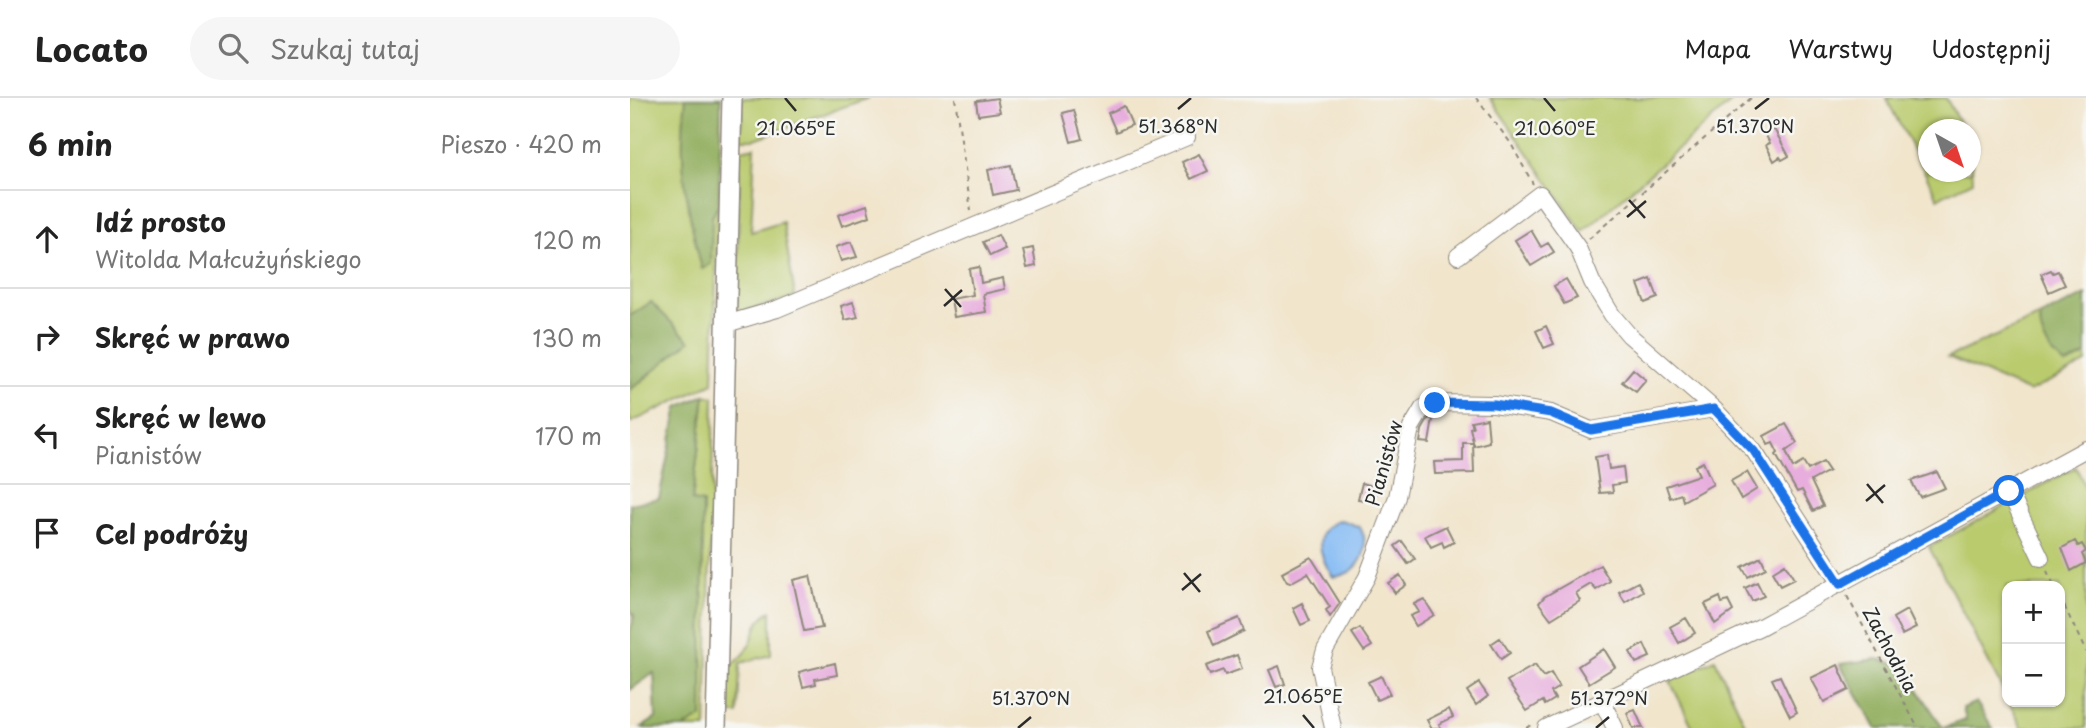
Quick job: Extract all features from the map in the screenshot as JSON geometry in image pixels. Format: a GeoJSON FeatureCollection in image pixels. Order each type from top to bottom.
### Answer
{"type":"FeatureCollection","features":[{"type":"Feature","properties":{"kind":"main road"},"geometry":{"type":"LineString","coordinates":[[716,727],[732,98]]}},
{"type":"Feature","properties":{"kind":"street"},"geometry":{"type":"LineString","coordinates":[[726,324],[777,309],[974,229],[1187,137]]}},
{"type":"Feature","properties":{"kind":"street"},"geometry":{"type":"LineString","coordinates":[[1458,256],[1540,194],[1578,248],[1592,282],[1629,335],[1714,409],[1754,451],[1840,584]]}},
{"type":"Feature","properties":{"kind":"street","name":"Pianistów"},"geometry":{"type":"LineString","coordinates":[[1333,728],[1321,667],[1325,650],[1367,577],[1397,497],[1411,428],[1423,408],[1435,403],[1494,404],[1551,413],[1591,430],[1714,409]]}},
{"type":"Feature","properties":{"kind":"street"},"geometry":{"type":"LineString","coordinates":[[1546,728],[1712,652],[2086,449]]}},
{"type":"Feature","properties":{"kind":"street"},"geometry":{"type":"LineString","coordinates":[[2009,491],[2041,558]]}},
{"type":"Feature","properties":{"kind":"street"},"geometry":{"type":"LineString","coordinates":[[1604,703],[1615,728]]}},
{"type":"Feature","properties":{"kind":"path"},"geometry":{"type":"LineString","coordinates":[[955,98],[974,229]]}},
{"type":"Feature","properties":{"kind":"path"},"geometry":{"type":"LineString","coordinates":[[1476,98],[1510,142],[1540,194]]}},
{"type":"Feature","properties":{"kind":"path"},"geometry":{"type":"LineString","coordinates":[[1578,248],[1751,98]]}},
{"type":"Feature","properties":{"kind":"path"},"geometry":{"type":"LineString","coordinates":[[2041,558],[2052,581]]}},
{"type":"Feature","properties":{"kind":"path","name":"Zachodnia"},"geometry":{"type":"LineString","coordinates":[[1840,584],[1918,728]]}},
{"type":"Feature","properties":{"kind":"path"},"geometry":{"type":"LineString","coordinates":[[2065,608],[2086,652]]}},
{"type":"Feature","properties":{"kind":"green space"},"geometry":{"type":"Polygon","coordinates":[[[630,98],[721,98],[713,383],[630,423],[630,390],[652,373],[652,302],[630,316],[630,98]]]}},
{"type":"Feature","properties":{"kind":"green space"},"geometry":{"type":"Polygon","coordinates":[[[686,98],[721,98],[719,203],[712,217],[711,264],[702,269],[692,226],[683,164],[686,98]]]}},
{"type":"Feature","properties":{"kind":"green space"},"geometry":{"type":"Polygon","coordinates":[[[742,98],[868,98],[755,139],[741,139],[742,98]]]}},
{"type":"Feature","properties":{"kind":"green space"},"geometry":{"type":"Polygon","coordinates":[[[1490,98],[1736,98],[1583,232],[1490,98]]]}},
{"type":"Feature","properties":{"kind":"green space"},"geometry":{"type":"Polygon","coordinates":[[[1886,98],[1946,98],[1958,119],[1918,119],[1918,160],[1886,98]]]}},
{"type":"Feature","properties":{"kind":"green space"},"geometry":{"type":"Polygon","coordinates":[[[755,147],[751,232],[783,222],[795,297],[737,313],[740,150],[755,147]]]}},
{"type":"Feature","properties":{"kind":"green space"},"geometry":{"type":"Polygon","coordinates":[[[1930,182],[1971,182],[1938,198],[1930,182]]]}},
{"type":"Feature","properties":{"kind":"green space"},"geometry":{"type":"Polygon","coordinates":[[[2086,295],[2086,355],[2065,365],[2046,344],[2041,330],[2041,316],[2086,295]]]}},
{"type":"Feature","properties":{"kind":"green space"},"geometry":{"type":"Polygon","coordinates":[[[651,302],[690,341],[630,390],[630,316],[651,302]]]}},
{"type":"Feature","properties":{"kind":"green space"},"geometry":{"type":"Polygon","coordinates":[[[2041,316],[2040,322],[2065,364],[2086,355],[2086,363],[2029,392],[1948,357],[2041,316]]]}},
{"type":"Feature","properties":{"kind":"green space"},"geometry":{"type":"Polygon","coordinates":[[[705,395],[714,397],[706,728],[683,728],[702,717],[703,503],[692,501],[705,395]]]}},
{"type":"Feature","properties":{"kind":"green space"},"geometry":{"type":"Polygon","coordinates":[[[705,395],[692,501],[703,503],[702,717],[683,728],[641,728],[656,718],[654,673],[630,690],[630,632],[634,616],[630,609],[630,504],[659,498],[678,407],[705,395]]]}},
{"type":"Feature","properties":{"kind":"green space"},"geometry":{"type":"Polygon","coordinates":[[[2076,467],[2086,489],[2086,728],[2022,728],[2012,707],[2065,707],[2065,581],[2002,581],[2002,688],[1929,547],[2076,467]]]}},
{"type":"Feature","properties":{"kind":"green space"},"geometry":{"type":"Polygon","coordinates":[[[771,611],[771,655],[740,663],[738,714],[729,714],[725,710],[728,667],[745,653],[759,622],[771,611]]]}},
{"type":"Feature","properties":{"kind":"green space"},"geometry":{"type":"Polygon","coordinates":[[[1715,659],[1747,728],[1693,728],[1670,681],[1715,659]]]}},
{"type":"Feature","properties":{"kind":"green space"},"geometry":{"type":"Polygon","coordinates":[[[1878,659],[1903,666],[1943,728],[1876,728],[1840,664],[1878,659]]]}},
{"type":"Feature","properties":{"kind":"green space"},"geometry":{"type":"Polygon","coordinates":[[[1976,702],[1993,728],[1943,728],[1966,720],[1963,708],[1976,702]]]}},
{"type":"Feature","properties":{"kind":"water"},"geometry":{"type":"Polygon","coordinates":[[[1341,520],[1360,527],[1365,544],[1364,552],[1357,566],[1333,577],[1321,552],[1321,536],[1331,524],[1341,520]]]}},
{"type":"Feature","properties":{"kind":"building"},"geometry":{"type":"Polygon","coordinates":[[[997,98],[1000,112],[978,115],[976,101],[997,98]]]}},
{"type":"Feature","properties":{"kind":"building"},"geometry":{"type":"Polygon","coordinates":[[[1124,106],[1132,125],[1116,132],[1108,113],[1124,106]]]}},
{"type":"Feature","properties":{"kind":"building"},"geometry":{"type":"Polygon","coordinates":[[[1074,110],[1082,139],[1071,142],[1063,113],[1074,110]]]}},
{"type":"Feature","properties":{"kind":"building"},"geometry":{"type":"Polygon","coordinates":[[[1774,129],[1789,156],[1782,160],[1780,157],[1774,161],[1766,145],[1770,143],[1765,134],[1774,129]]]}},
{"type":"Feature","properties":{"kind":"building"},"geometry":{"type":"Polygon","coordinates":[[[1199,154],[1208,171],[1191,179],[1182,162],[1199,154]]]}},
{"type":"Feature","properties":{"kind":"building"},"geometry":{"type":"Polygon","coordinates":[[[1011,165],[1016,190],[993,195],[988,170],[1011,165]]]}},
{"type":"Feature","properties":{"kind":"building"},"geometry":{"type":"Polygon","coordinates":[[[867,205],[870,216],[842,226],[838,215],[867,205]]]}},
{"type":"Feature","properties":{"kind":"building"},"geometry":{"type":"Polygon","coordinates":[[[1531,230],[1541,247],[1548,243],[1554,252],[1531,266],[1515,240],[1531,230]]]}},
{"type":"Feature","properties":{"kind":"building"},"geometry":{"type":"Polygon","coordinates":[[[998,235],[1005,249],[990,256],[983,242],[998,235]]]}},
{"type":"Feature","properties":{"kind":"building"},"geometry":{"type":"Polygon","coordinates":[[[851,242],[857,257],[841,261],[836,247],[851,242]]]}},
{"type":"Feature","properties":{"kind":"building"},"geometry":{"type":"Polygon","coordinates":[[[1033,248],[1036,266],[1027,268],[1023,250],[1033,248]]]}},
{"type":"Feature","properties":{"kind":"building"},"geometry":{"type":"Polygon","coordinates":[[[979,267],[981,283],[1003,278],[1005,289],[983,294],[986,312],[954,317],[951,299],[973,295],[969,269],[979,267]]]}},
{"type":"Feature","properties":{"kind":"building"},"geometry":{"type":"Polygon","coordinates":[[[2051,270],[2053,273],[2058,271],[2065,285],[2049,292],[2041,274],[2051,270]]]}},
{"type":"Feature","properties":{"kind":"building"},"geometry":{"type":"Polygon","coordinates":[[[1566,279],[1577,298],[1564,304],[1554,286],[1566,279]]]}},
{"type":"Feature","properties":{"kind":"building"},"geometry":{"type":"Polygon","coordinates":[[[1651,279],[1658,298],[1645,303],[1638,284],[1651,279]]]}},
{"type":"Feature","properties":{"kind":"building"},"geometry":{"type":"Polygon","coordinates":[[[853,302],[858,317],[845,320],[841,306],[853,302]]]}},
{"type":"Feature","properties":{"kind":"building"},"geometry":{"type":"Polygon","coordinates":[[[1546,326],[1554,344],[1544,348],[1536,331],[1546,326]]]}},
{"type":"Feature","properties":{"kind":"building"},"geometry":{"type":"Polygon","coordinates":[[[1633,369],[1646,380],[1636,392],[1622,382],[1633,369]]]}},
{"type":"Feature","properties":{"kind":"building"},"geometry":{"type":"Polygon","coordinates":[[[1429,418],[1433,419],[1429,443],[1420,442],[1422,430],[1429,418]]]}},
{"type":"Feature","properties":{"kind":"building"},"geometry":{"type":"Polygon","coordinates":[[[1487,418],[1489,442],[1474,446],[1471,421],[1487,418]]]}},
{"type":"Feature","properties":{"kind":"building"},"geometry":{"type":"Polygon","coordinates":[[[1786,424],[1797,443],[1786,451],[1793,468],[1803,462],[1808,470],[1823,462],[1829,471],[1811,481],[1823,506],[1813,511],[1802,490],[1797,492],[1776,455],[1778,453],[1773,443],[1768,445],[1764,436],[1786,424]]]}},
{"type":"Feature","properties":{"kind":"building"},"geometry":{"type":"Polygon","coordinates":[[[1463,443],[1473,443],[1474,473],[1435,474],[1434,462],[1463,461],[1463,443]]]}},
{"type":"Feature","properties":{"kind":"building"},"geometry":{"type":"Polygon","coordinates":[[[1607,455],[1609,469],[1623,467],[1625,483],[1612,485],[1613,492],[1600,493],[1595,457],[1607,455]]]}},
{"type":"Feature","properties":{"kind":"building"},"geometry":{"type":"Polygon","coordinates":[[[1703,462],[1713,484],[1683,501],[1681,494],[1670,498],[1666,486],[1699,475],[1695,466],[1703,462]]]}},
{"type":"Feature","properties":{"kind":"building"},"geometry":{"type":"Polygon","coordinates":[[[1747,472],[1757,489],[1741,499],[1731,481],[1747,472]]]}},
{"type":"Feature","properties":{"kind":"building"},"geometry":{"type":"Polygon","coordinates":[[[1937,472],[1945,488],[1920,497],[1911,481],[1937,472]]]}},
{"type":"Feature","properties":{"kind":"building"},"geometry":{"type":"Polygon","coordinates":[[[1362,483],[1377,487],[1374,502],[1358,499],[1362,483]]]}},
{"type":"Feature","properties":{"kind":"building"},"geometry":{"type":"Polygon","coordinates":[[[1446,526],[1454,542],[1444,547],[1442,542],[1431,547],[1425,536],[1446,526]]]}},
{"type":"Feature","properties":{"kind":"building"},"geometry":{"type":"Polygon","coordinates":[[[1402,541],[1415,559],[1408,564],[1395,546],[1402,541]]]}},
{"type":"Feature","properties":{"kind":"building"},"geometry":{"type":"Polygon","coordinates":[[[2075,541],[2078,546],[2082,544],[2086,551],[2082,554],[2086,563],[2071,571],[2062,548],[2075,541]]]}},
{"type":"Feature","properties":{"kind":"building"},"geometry":{"type":"Polygon","coordinates":[[[1311,557],[1340,603],[1330,617],[1326,610],[1330,607],[1308,573],[1290,583],[1282,573],[1311,557]]]}},
{"type":"Feature","properties":{"kind":"building"},"geometry":{"type":"Polygon","coordinates":[[[1761,557],[1766,568],[1748,577],[1742,567],[1761,557]]]}},
{"type":"Feature","properties":{"kind":"building"},"geometry":{"type":"Polygon","coordinates":[[[1785,564],[1794,579],[1780,586],[1772,572],[1785,564]]]}},
{"type":"Feature","properties":{"kind":"building"},"geometry":{"type":"Polygon","coordinates":[[[1600,565],[1610,581],[1596,590],[1591,584],[1576,593],[1580,601],[1551,619],[1539,603],[1544,597],[1600,565]]]}},
{"type":"Feature","properties":{"kind":"building"},"geometry":{"type":"Polygon","coordinates":[[[1400,575],[1406,585],[1395,593],[1388,583],[1400,575]]]}},
{"type":"Feature","properties":{"kind":"building"},"geometry":{"type":"Polygon","coordinates":[[[810,576],[822,628],[804,631],[793,580],[810,576]]]}},
{"type":"Feature","properties":{"kind":"building"},"geometry":{"type":"Polygon","coordinates":[[[1638,582],[1643,591],[1625,602],[1619,592],[1638,582]]]}},
{"type":"Feature","properties":{"kind":"building"},"geometry":{"type":"Polygon","coordinates":[[[1757,582],[1764,596],[1752,601],[1745,588],[1757,582]]]}},
{"type":"Feature","properties":{"kind":"building"},"geometry":{"type":"Polygon","coordinates":[[[1720,597],[1722,603],[1728,601],[1733,611],[1715,624],[1705,604],[1720,597]]]}},
{"type":"Feature","properties":{"kind":"building"},"geometry":{"type":"Polygon","coordinates":[[[1424,599],[1434,615],[1416,626],[1410,616],[1419,612],[1414,604],[1424,599]]]}},
{"type":"Feature","properties":{"kind":"building"},"geometry":{"type":"Polygon","coordinates":[[[1302,603],[1310,621],[1301,625],[1293,608],[1302,603]]]}},
{"type":"Feature","properties":{"kind":"building"},"geometry":{"type":"Polygon","coordinates":[[[1907,610],[1916,628],[1902,635],[1893,618],[1907,610]]]}},
{"type":"Feature","properties":{"kind":"building"},"geometry":{"type":"Polygon","coordinates":[[[1239,618],[1244,631],[1214,646],[1208,631],[1239,618]]]}},
{"type":"Feature","properties":{"kind":"building"},"geometry":{"type":"Polygon","coordinates":[[[1686,618],[1695,633],[1679,643],[1670,627],[1686,618]]]}},
{"type":"Feature","properties":{"kind":"building"},"geometry":{"type":"Polygon","coordinates":[[[1360,628],[1372,646],[1364,651],[1352,633],[1360,628]]]}},
{"type":"Feature","properties":{"kind":"building"},"geometry":{"type":"Polygon","coordinates":[[[1500,638],[1510,653],[1501,659],[1491,644],[1500,638]]]}},
{"type":"Feature","properties":{"kind":"building"},"geometry":{"type":"Polygon","coordinates":[[[1644,644],[1650,657],[1636,663],[1630,652],[1644,644]]]}},
{"type":"Feature","properties":{"kind":"building"},"geometry":{"type":"Polygon","coordinates":[[[1604,649],[1615,667],[1589,683],[1578,666],[1604,649]]]}},
{"type":"Feature","properties":{"kind":"building"},"geometry":{"type":"Polygon","coordinates":[[[1237,655],[1242,669],[1225,675],[1223,670],[1210,675],[1206,666],[1237,655]]]}},
{"type":"Feature","properties":{"kind":"building"},"geometry":{"type":"Polygon","coordinates":[[[835,663],[837,675],[815,679],[816,684],[803,687],[799,672],[835,663]]]}},
{"type":"Feature","properties":{"kind":"building"},"geometry":{"type":"Polygon","coordinates":[[[1535,665],[1543,677],[1551,673],[1559,687],[1551,692],[1555,699],[1545,705],[1543,701],[1527,711],[1507,681],[1535,665]]]}},
{"type":"Feature","properties":{"kind":"building"},"geometry":{"type":"Polygon","coordinates":[[[1838,665],[1849,690],[1824,702],[1811,678],[1838,665]]]}},
{"type":"Feature","properties":{"kind":"building"},"geometry":{"type":"Polygon","coordinates":[[[1279,666],[1285,684],[1276,687],[1269,670],[1279,666]]]}},
{"type":"Feature","properties":{"kind":"building"},"geometry":{"type":"Polygon","coordinates":[[[1381,676],[1390,694],[1377,700],[1368,682],[1381,676]]]}},
{"type":"Feature","properties":{"kind":"building"},"geometry":{"type":"Polygon","coordinates":[[[1780,676],[1797,712],[1790,716],[1772,679],[1780,676]]]}},
{"type":"Feature","properties":{"kind":"building"},"geometry":{"type":"Polygon","coordinates":[[[1479,683],[1488,696],[1476,705],[1467,691],[1479,683]]]}},
{"type":"Feature","properties":{"kind":"building"},"geometry":{"type":"Polygon","coordinates":[[[1449,709],[1453,717],[1439,724],[1441,728],[1431,728],[1427,720],[1449,709]]]}},
{"type":"Feature","properties":{"kind":"building"},"geometry":{"type":"Polygon","coordinates":[[[1635,710],[1643,728],[1633,728],[1627,713],[1635,710]]]}},
{"type":"Feature","properties":{"kind":"route"},"geometry":{"type":"LineString","coordinates":[[1435,403],[1494,404],[1551,413],[1591,430],[1714,409],[1754,451],[1840,584],[2009,491]]}}]}
